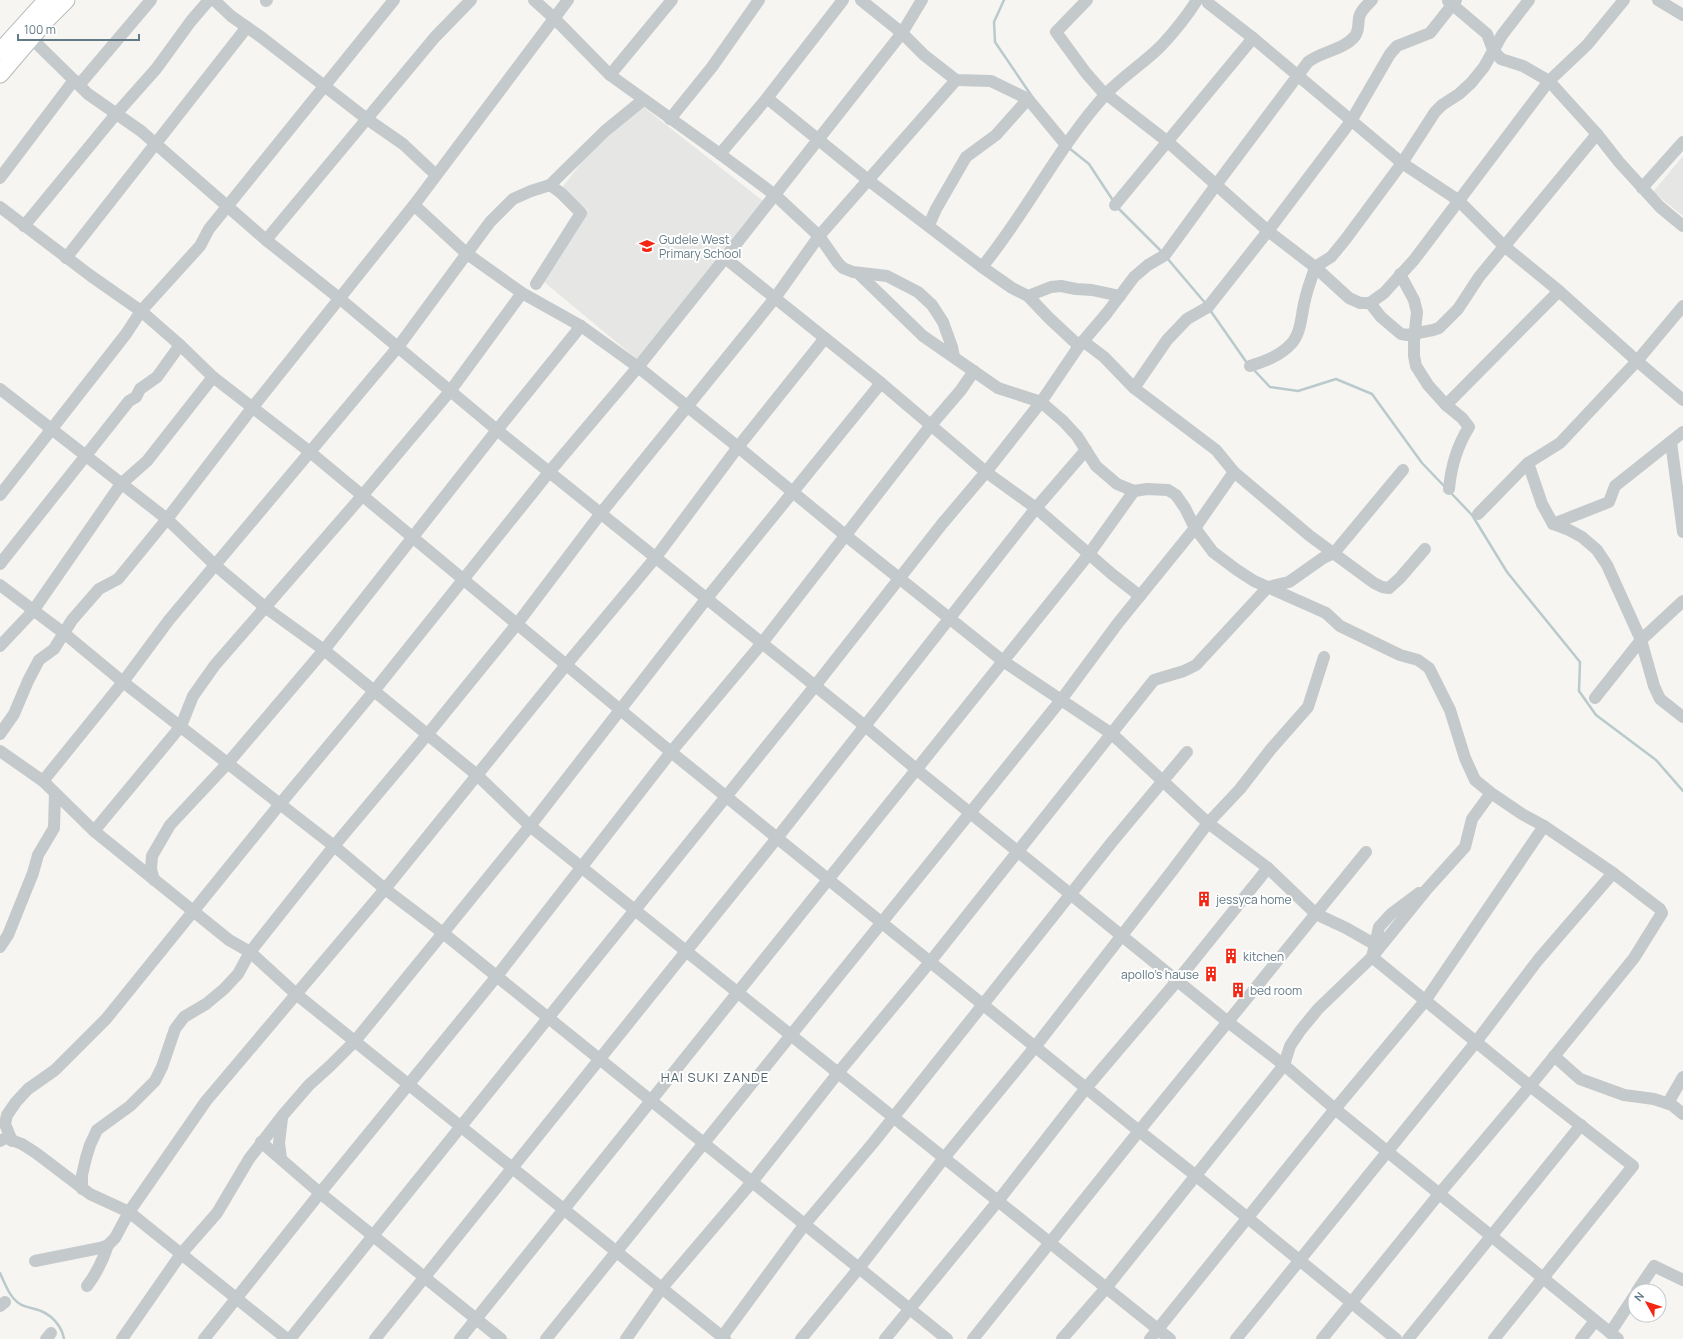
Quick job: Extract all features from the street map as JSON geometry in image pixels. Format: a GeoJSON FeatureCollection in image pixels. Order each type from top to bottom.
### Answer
{"type":"FeatureCollection","features":[{"type":"Feature","properties":{"kind":"highway"},"geometry":{"type":"LineString","coordinates":[[0,52],[46,0]]}},
{"type":"Feature","properties":{"kind":"highway"},"geometry":{"type":"LineString","coordinates":[[0,74],[66,0]]}},
{"type":"Feature","properties":{"kind":"street"},"geometry":{"type":"LineString","coordinates":[[0,178],[76,83],[151,0]]}},
{"type":"Feature","properties":{"kind":"street"},"geometry":{"type":"LineString","coordinates":[[24,226],[116,114],[156,69],[191,21],[209,0]]}},
{"type":"Feature","properties":{"kind":"street"},"geometry":{"type":"LineString","coordinates":[[214,0],[231,16],[367,119],[403,144],[436,175]]}},
{"type":"Feature","properties":{"kind":"street"},"geometry":{"type":"LineString","coordinates":[[0,495],[50,429],[126,334],[141,311],[200,246],[209,228],[394,0]]}},
{"type":"Feature","properties":{"kind":"street"},"geometry":{"type":"LineString","coordinates":[[266,240],[435,37],[471,0]]}},
{"type":"Feature","properties":{"kind":"street"},"geometry":{"type":"LineString","coordinates":[[534,0],[554,18],[610,75],[775,195],[820,236],[843,268],[858,273],[887,276],[918,292],[932,305],[943,322],[954,357]]}},
{"type":"Feature","properties":{"kind":"street"},"geometry":{"type":"LineString","coordinates":[[0,734],[14,714],[28,680],[39,660],[54,649],[65,634],[72,620],[99,589],[118,579],[167,519],[252,408],[414,205],[568,0]]}},
{"type":"Feature","properties":{"kind":"street"},"geometry":{"type":"LineString","coordinates":[[610,75],[672,0]]}},
{"type":"Feature","properties":{"kind":"street"},"geometry":{"type":"LineString","coordinates":[[670,118],[712,67],[759,0]]}},
{"type":"Feature","properties":{"kind":"street"},"geometry":{"type":"LineString","coordinates":[[720,154],[767,98],[843,0]]}},
{"type":"Feature","properties":{"kind":"street"},"geometry":{"type":"LineString","coordinates":[[861,0],[902,33],[924,55],[956,80],[991,81],[1028,99],[1066,145]]}},
{"type":"Feature","properties":{"kind":"street"},"geometry":{"type":"LineString","coordinates":[[287,1339],[129,1212],[97,1198],[82,1189],[22,1144],[6,1141],[5,1124],[7,1115],[28,1089],[55,1070],[106,1019],[194,912],[280,804],[464,580],[550,471],[638,366],[725,258],[902,33],[922,0]]}},
{"type":"Feature","properties":{"kind":"street"},"geometry":{"type":"LineString","coordinates":[[1087,0],[1056,32],[1086,73],[1101,90],[1168,142],[1268,231],[1315,267],[1349,298],[1360,303],[1370,303],[1384,293],[1414,260],[1549,81],[1587,45],[1624,0]]}},
{"type":"Feature","properties":{"kind":"street"},"geometry":{"type":"LineString","coordinates":[[982,267],[1011,229],[1066,145],[1107,94],[1161,46],[1188,14],[1196,0]]}},
{"type":"Feature","properties":{"kind":"street"},"geometry":{"type":"LineString","coordinates":[[1207,0],[1208,3],[1298,75],[1402,163],[1458,200],[1504,246],[1559,291],[1683,400]]}},
{"type":"Feature","properties":{"kind":"street"},"geometry":{"type":"LineString","coordinates":[[290,1339],[460,1126],[636,910],[942,524],[986,472],[1041,402],[1081,343],[1134,277],[1148,265],[1165,255],[1298,75],[1314,58],[1350,41],[1356,36],[1358,31],[1359,16],[1372,0]]}},
{"type":"Feature","properties":{"kind":"street"},"geometry":{"type":"LineString","coordinates":[[1250,366],[1273,357],[1283,351],[1296,338],[1315,267],[1331,257],[1346,240],[1402,163],[1435,112],[1442,105],[1459,94],[1484,67],[1502,35],[1529,0]]}},
{"type":"Feature","properties":{"kind":"street"},"geometry":{"type":"LineString","coordinates":[[1658,0],[1683,15]]}},
{"type":"Feature","properties":{"kind":"street"},"geometry":{"type":"LineString","coordinates":[[1134,388],[1166,340],[1187,319],[1208,306],[1268,231],[1351,121],[1384,63],[1397,46],[1430,33],[1452,2],[1487,34],[1493,50],[1501,59],[1523,66],[1549,81],[1598,134],[1642,188],[1660,207],[1683,226]]}},
{"type":"Feature","properties":{"kind":"street"},"geometry":{"type":"LineString","coordinates":[[66,258],[247,27]]}},
{"type":"Feature","properties":{"kind":"street"},"geometry":{"type":"LineString","coordinates":[[31,38],[88,94],[141,131],[266,240],[451,390],[497,430],[550,471],[601,514],[865,726],[1177,981],[1284,1065],[1335,1109],[1614,1336],[1627,1310]]}},
{"type":"Feature","properties":{"kind":"street"},"geometry":{"type":"LineString","coordinates":[[1116,205],[1253,38]]}},
{"type":"Feature","properties":{"kind":"street"},"geometry":{"type":"LineString","coordinates":[[82,1189],[82,1175],[86,1158],[97,1130],[130,1106],[155,1081],[162,1067],[175,1029],[184,1018],[206,1004],[224,989],[238,974],[250,952],[334,846],[517,624],[601,514],[775,298],[820,236],[956,80]]}},
{"type":"Feature","properties":{"kind":"street"},"geometry":{"type":"LineString","coordinates":[[767,98],[868,180],[929,225],[982,267],[1012,288],[1028,296],[1048,318],[1104,358],[1134,388],[1216,450],[1234,472],[1310,536],[1374,583],[1382,587],[1389,588],[1400,578],[1425,549]]}},
{"type":"Feature","properties":{"kind":"street"},"geometry":{"type":"LineString","coordinates":[[929,225],[936,209],[966,156],[996,134],[1028,99]]}},
{"type":"Feature","properties":{"kind":"street"},"geometry":{"type":"LineString","coordinates":[[43,781],[123,682],[169,620],[216,566],[398,347],[490,222],[513,199],[531,190],[550,185],[605,131],[643,100]]}},
{"type":"Feature","properties":{"kind":"street"},"geometry":{"type":"LineString","coordinates":[[1370,303],[1381,317],[1401,334],[1407,335],[1415,332],[1433,330],[1447,321],[1458,310],[1479,277],[1504,246],[1598,134]]}},
{"type":"Feature","properties":{"kind":"street"},"geometry":{"type":"LineString","coordinates":[[1642,188],[1683,142]]}},
{"type":"Feature","properties":{"kind":"street"},"geometry":{"type":"LineString","coordinates":[[536,284],[581,213],[561,193],[550,185]]}},
{"type":"Feature","properties":{"kind":"street"},"geometry":{"type":"LineString","coordinates":[[414,205],[466,253],[522,294],[581,326],[638,366],[845,536],[1003,661],[1112,734],[1208,823],[1268,868],[1316,914],[1346,928],[1374,944]]}},
{"type":"Feature","properties":{"kind":"street"},"geometry":{"type":"LineString","coordinates":[[0,207],[66,258],[141,311],[180,345],[213,377],[310,452],[619,710],[1396,1339]]}},
{"type":"Feature","properties":{"kind":"street"},"geometry":{"type":"LineString","coordinates":[[725,258],[882,383],[986,472],[1036,508],[1113,575],[1140,596]]}},
{"type":"Feature","properties":{"kind":"street"},"geometry":{"type":"LineString","coordinates":[[858,273],[923,336],[998,388],[1041,402],[1063,420],[1077,436],[1096,466],[1117,484],[1134,491],[1147,489],[1168,490],[1176,495],[1185,508],[1195,528],[1213,552],[1236,570],[1254,581],[1326,613],[1340,626],[1400,654],[1418,660],[1429,668],[1450,710],[1465,758],[1475,780],[1522,814],[1544,826],[1613,873],[1660,909],[1662,913],[1634,958],[1530,1086],[1439,1194],[1322,1339]]}},
{"type":"Feature","properties":{"kind":"street"},"geometry":{"type":"LineString","coordinates":[[1400,274],[1414,300],[1418,312],[1414,356],[1416,366],[1428,385],[1446,405],[1462,418],[1469,427],[1458,447],[1450,476],[1449,489]]}},
{"type":"Feature","properties":{"kind":"street"},"geometry":{"type":"LineString","coordinates":[[1028,296],[1051,287],[1061,286],[1092,290],[1120,296]]}},
{"type":"Feature","properties":{"kind":"street"},"geometry":{"type":"LineString","coordinates":[[1446,405],[1559,291]]}},
{"type":"Feature","properties":{"kind":"street"},"geometry":{"type":"LineString","coordinates":[[94,831],[181,726],[193,696],[215,665],[266,608],[451,390],[522,294]]}},
{"type":"Feature","properties":{"kind":"street"},"geometry":{"type":"LineString","coordinates":[[1478,514],[1528,463],[1560,444],[1637,361],[1683,306]]}},
{"type":"Feature","properties":{"kind":"street"},"geometry":{"type":"LineString","coordinates":[[154,880],[151,869],[152,856],[170,826],[228,763],[324,650],[581,326]]}},
{"type":"Feature","properties":{"kind":"street"},"geometry":{"type":"LineString","coordinates":[[35,1261],[100,1248],[108,1245],[115,1238],[129,1212],[206,1101],[385,889],[476,775],[656,557],[738,447],[825,338]]}},
{"type":"Feature","properties":{"kind":"street"},"geometry":{"type":"LineString","coordinates":[[0,564],[129,400],[136,397],[140,390],[157,377],[180,345]]}},
{"type":"Feature","properties":{"kind":"street"},"geometry":{"type":"LineString","coordinates":[[204,1339],[320,1193],[497,976],[671,752],[762,643],[931,425],[961,390],[974,371]]}},
{"type":"Feature","properties":{"kind":"street"},"geometry":{"type":"LineString","coordinates":[[0,646],[33,611],[121,484],[147,461],[213,377]]}},
{"type":"Feature","properties":{"kind":"street"},"geometry":{"type":"LineString","coordinates":[[122,1339],[182,1254],[217,1213],[249,1159],[261,1142],[309,1085],[354,1041],[443,933],[530,826],[707,598],[882,383]]}},
{"type":"Feature","properties":{"kind":"street"},"geometry":{"type":"LineString","coordinates":[[0,389],[167,519],[216,566],[266,608],[324,650],[476,775],[530,826],[1106,1288],[1154,1334],[1170,1339]]}},
{"type":"Feature","properties":{"kind":"street"},"geometry":{"type":"LineString","coordinates":[[1553,524],[1609,502],[1615,486],[1683,432]]}},
{"type":"Feature","properties":{"kind":"street"},"geometry":{"type":"LineString","coordinates":[[1671,442],[1683,532]]}},
{"type":"Feature","properties":{"kind":"street"},"geometry":{"type":"LineString","coordinates":[[374,1339],[777,838],[1036,508],[1086,450]]}},
{"type":"Feature","properties":{"kind":"street"},"geometry":{"type":"LineString","coordinates":[[1528,463],[1542,504],[1553,524],[1582,537],[1597,550],[1608,565],[1641,640],[1654,686],[1660,699],[1683,717]]}},
{"type":"Feature","properties":{"kind":"street"},"geometry":{"type":"LineString","coordinates":[[626,1339],[662,1289],[752,1182],[838,1073],[930,962],[1154,680],[1184,671],[1196,665],[1268,587],[1289,582],[1323,558],[1334,553],[1403,470]]}},
{"type":"Feature","properties":{"kind":"street"},"geometry":{"type":"LineString","coordinates":[[546,1339],[1061,700],[1118,623],[1195,528],[1234,472]]}},
{"type":"Feature","properties":{"kind":"street"},"geometry":{"type":"LineString","coordinates":[[460,1339],[651,1100],[739,993],[916,769],[1089,554],[1134,491]]}},
{"type":"Feature","properties":{"kind":"street"},"geometry":{"type":"LineString","coordinates":[[0,585],[65,634],[123,682],[334,846],[385,889],[497,976],[948,1339]]}},
{"type":"Feature","properties":{"kind":"street"},"geometry":{"type":"LineString","coordinates":[[1595,698],[1641,640],[1683,601]]}},
{"type":"Feature","properties":{"kind":"street"},"geometry":{"type":"LineString","coordinates":[[801,1339],[859,1268],[944,1158],[1036,1047],[1208,823],[1240,789],[1271,748],[1308,707],[1324,657]]}},
{"type":"Feature","properties":{"kind":"street"},"geometry":{"type":"LineString","coordinates":[[0,751],[43,781],[94,831],[229,940],[250,952],[296,994],[564,1209],[720,1337],[805,1224],[893,1117],[1162,780],[1187,752]]}},
{"type":"Feature","properties":{"kind":"street"},"geometry":{"type":"LineString","coordinates":[[0,947],[8,935],[33,874],[38,855],[54,828],[55,793]]}},
{"type":"Feature","properties":{"kind":"street"},"geometry":{"type":"LineString","coordinates":[[1062,1339],[1106,1288],[1284,1065],[1290,1046],[1318,1008],[1372,957],[1427,889],[1465,847],[1472,819],[1491,793]]}},
{"type":"Feature","properties":{"kind":"street"},"geometry":{"type":"LineString","coordinates":[[1154,1334],[1335,1109],[1425,1001],[1544,826]]}},
{"type":"Feature","properties":{"kind":"street"},"geometry":{"type":"LineString","coordinates":[[972,1339],[1366,852]]}},
{"type":"Feature","properties":{"kind":"street"},"geometry":{"type":"LineString","coordinates":[[885,1339],[998,1201],[1086,1088],[1177,981],[1268,868]]}},
{"type":"Feature","properties":{"kind":"street"},"geometry":{"type":"LineString","coordinates":[[1236,1339],[1476,1042],[1538,960],[1613,873]]}},
{"type":"Feature","properties":{"kind":"street"},"geometry":{"type":"LineString","coordinates":[[1372,957],[1379,926],[1391,914],[1416,894],[1427,889]]}},
{"type":"Feature","properties":{"kind":"street"},"geometry":{"type":"LineString","coordinates":[[1372,957],[1530,1086],[1633,1166],[1494,1339]]}},
{"type":"Feature","properties":{"kind":"street"},"geometry":{"type":"LineString","coordinates":[[1554,1056],[1580,1079],[1624,1096],[1654,1099],[1668,1103],[1683,1114]]}},
{"type":"Feature","properties":{"kind":"street"},"geometry":{"type":"LineString","coordinates":[[1668,1103],[1683,1077]]}},
{"type":"Feature","properties":{"kind":"street"},"geometry":{"type":"LineString","coordinates":[[280,1158],[279,1131],[283,1115]]}},
{"type":"Feature","properties":{"kind":"street"},"geometry":{"type":"LineString","coordinates":[[1408,1339],[1581,1125]]}},
{"type":"Feature","properties":{"kind":"street"},"geometry":{"type":"LineString","coordinates":[[261,1142],[320,1193],[501,1339]]}},
{"type":"Feature","properties":{"kind":"street"},"geometry":{"type":"LineString","coordinates":[[249,1159],[265,1155],[280,1158]]}},
{"type":"Feature","properties":{"kind":"street"},"geometry":{"type":"LineString","coordinates":[[87,1286],[101,1264],[108,1245]]}},
{"type":"Feature","properties":{"kind":"street"},"geometry":{"type":"LineString","coordinates":[[1642,1283],[1654,1266],[1683,1280]]}},
{"type":"Feature","properties":{"kind":"street"},"geometry":{"type":"LineString","coordinates":[[1581,1339],[1595,1321]]}},
{"type":"Feature","properties":{"kind":"shaded area","name":"Gudele West Primary School"},"geometry":{"type":"Polygon","coordinates":[[[641,105],[763,201],[638,360],[543,281],[588,210],[561,189],[596,144],[641,105]]]}},
{"type":"Feature","properties":{"kind":"shaded area"},"geometry":{"type":"Polygon","coordinates":[[[1683,156],[1683,216],[1653,192],[1683,156]]]}},
{"type":"Feature","properties":{"kind":"waterway"},"geometry":{"type":"LineString","coordinates":[[1004,0],[994,22],[995,42],[1031,95]]}},
{"type":"Feature","properties":{"kind":"waterway"},"geometry":{"type":"LineString","coordinates":[[1069,148],[1089,164],[1114,202]]}},
{"type":"Feature","properties":{"kind":"waterway"},"geometry":{"type":"LineString","coordinates":[[1118,208],[1162,252]]}},
{"type":"Feature","properties":{"kind":"waterway"},"geometry":{"type":"LineString","coordinates":[[1167,258],[1206,304]]}},
{"type":"Feature","properties":{"kind":"waterway"},"geometry":{"type":"LineString","coordinates":[[1210,310],[1247,363]]}},
{"type":"Feature","properties":{"kind":"waterway"},"geometry":{"type":"LineString","coordinates":[[1254,370],[1270,387],[1298,391],[1336,379],[1372,394],[1422,463],[1445,487]]}},
{"type":"Feature","properties":{"kind":"waterway"},"geometry":{"type":"LineString","coordinates":[[1450,492],[1472,515],[1507,572],[1580,662],[1579,691],[1596,715],[1656,760],[1683,791]]}},
{"type":"Feature","properties":{"kind":"waterway"},"geometry":{"type":"LineString","coordinates":[[0,1273],[13,1298],[22,1305],[39,1310],[53,1319],[59,1326],[64,1339]]}},
{"type":"Feature","properties":{"kind":"place","name":"Gudele West Primary School"},"geometry":{"type":"Point","coordinates":[647,246]}},
{"type":"Feature","properties":{"kind":"place","name":"jessyca home"},"geometry":{"type":"Point","coordinates":[1204,899]}},
{"type":"Feature","properties":{"kind":"place","name":"kitchen"},"geometry":{"type":"Point","coordinates":[1231,956]}},
{"type":"Feature","properties":{"kind":"place","name":"apollo's hause"},"geometry":{"type":"Point","coordinates":[1211,974]}},
{"type":"Feature","properties":{"kind":"place","name":"bed room"},"geometry":{"type":"Point","coordinates":[1238,990]}},
{"type":"Feature","properties":{"kind":"district","name":"HAI SUKI ZANDE"},"geometry":{"type":"Point","coordinates":[715,1077]}}]}
